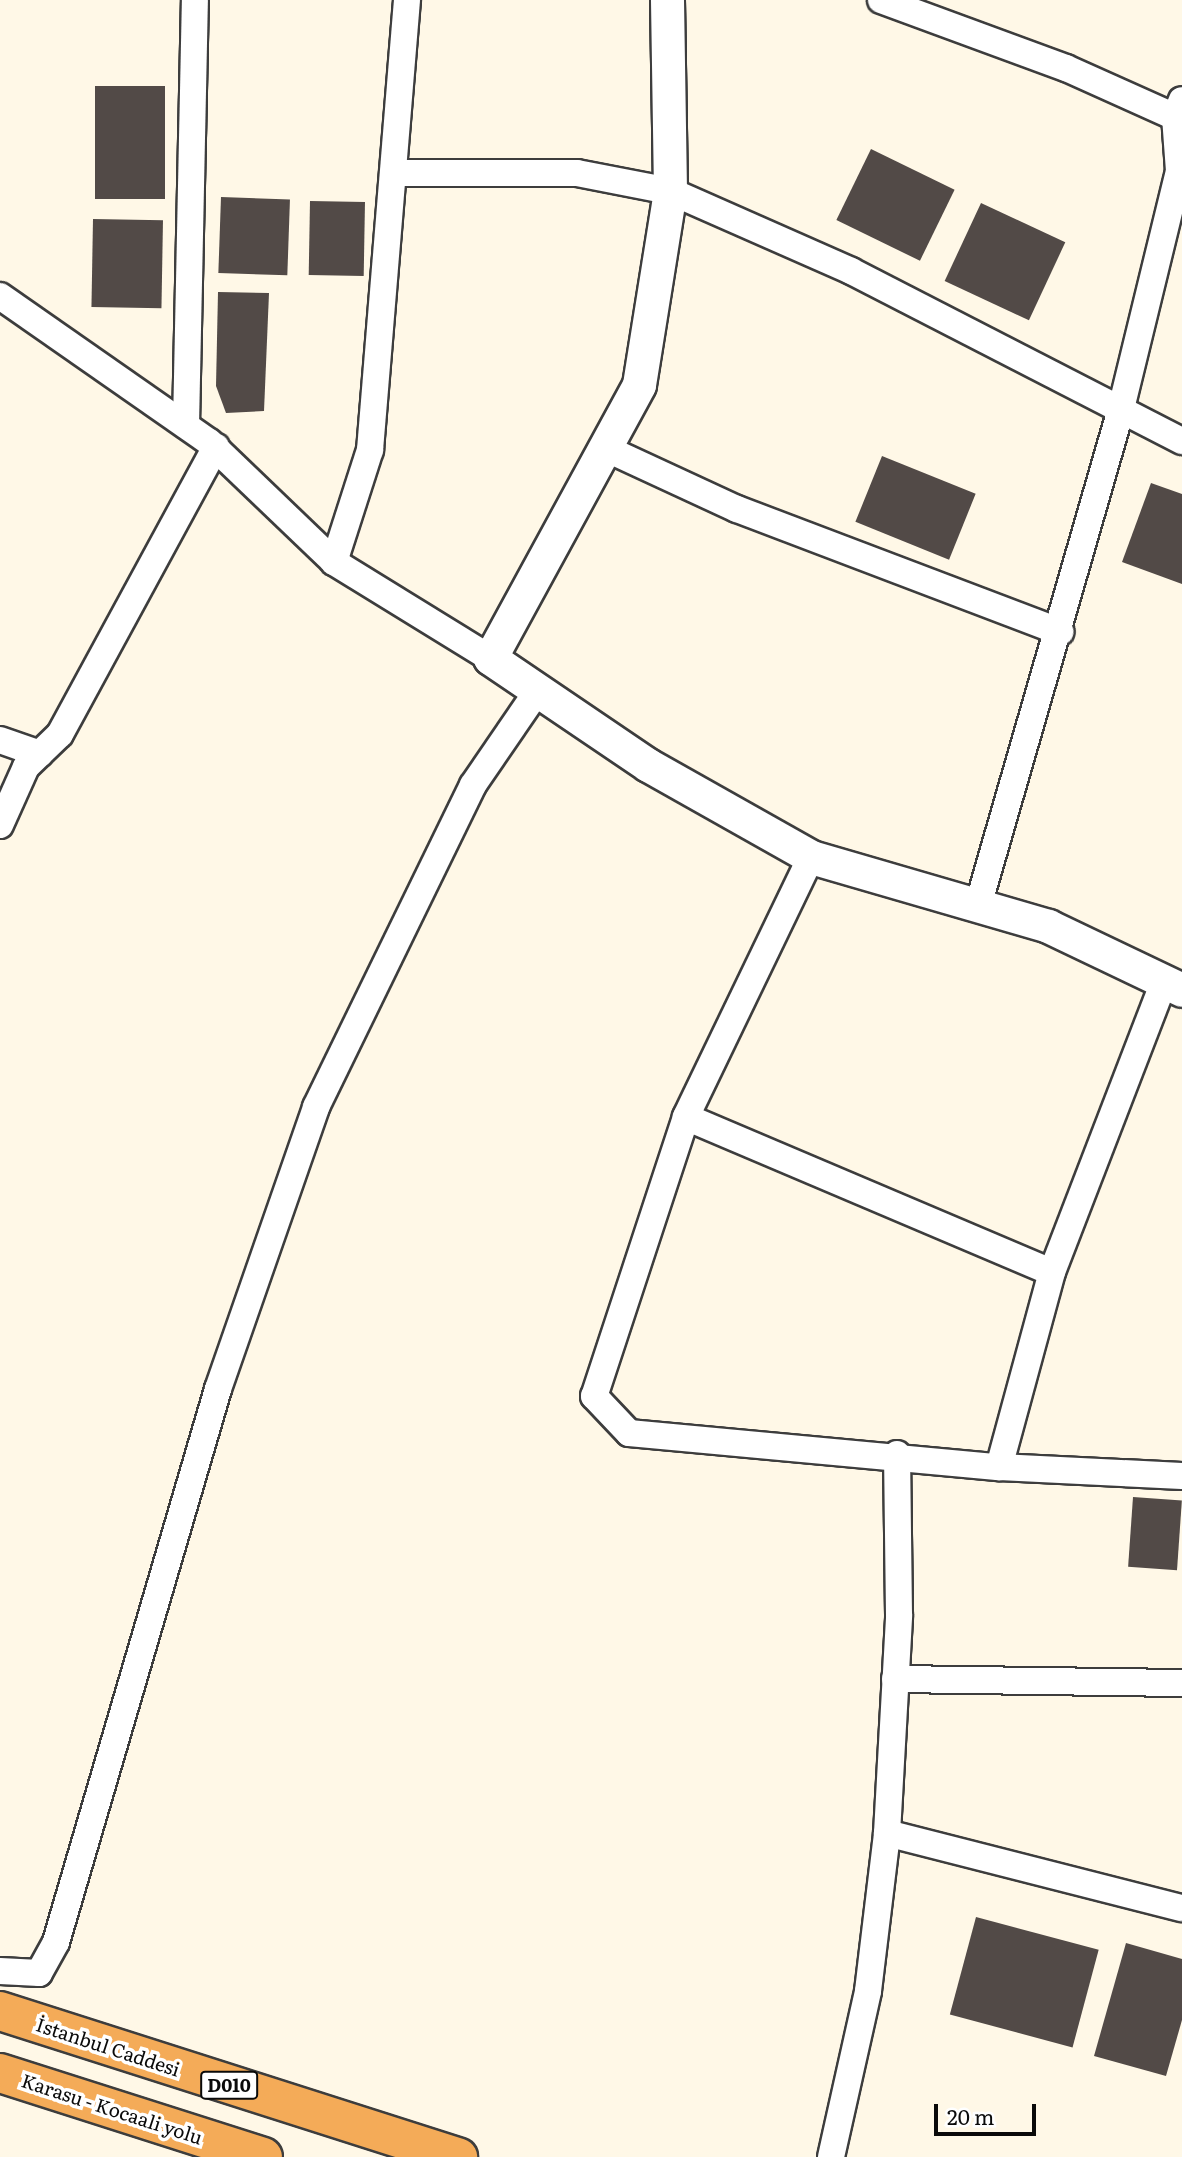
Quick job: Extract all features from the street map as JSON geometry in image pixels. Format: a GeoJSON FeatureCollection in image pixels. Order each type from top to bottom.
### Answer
{"type":"FeatureCollection","features":[{"type":"Feature","properties":{"kind":"highway","name":"İstanbul Caddesi"},"geometry":{"type":"LineString","coordinates":[[0,2011],[458,2157]]}},
{"type":"Feature","properties":{"kind":"highway","name":"Karasu - Kocaali yolu"},"geometry":{"type":"LineString","coordinates":[[0,2073],[263,2157]]}},
{"type":"Feature","properties":{"kind":"street"},"geometry":{"type":"LineString","coordinates":[[187,425],[195,0]]}},
{"type":"Feature","properties":{"kind":"street"},"geometry":{"type":"LineString","coordinates":[[334,562],[370,450],[407,0]]}},
{"type":"Feature","properties":{"kind":"street"},"geometry":{"type":"LineString","coordinates":[[490,658],[607,449],[639,385],[670,191],[667,0]]}},
{"type":"Feature","properties":{"kind":"street"},"geometry":{"type":"LineString","coordinates":[[881,0],[1180,115],[1179,171],[1120,413],[1060,632],[979,902]]}},
{"type":"Feature","properties":{"kind":"street"},"geometry":{"type":"LineString","coordinates":[[394,173],[577,173],[670,191],[851,271],[1120,413],[1182,440]]}},
{"type":"Feature","properties":{"kind":"street"},"geometry":{"type":"LineString","coordinates":[[0,296],[216,447],[334,562],[490,658],[648,765],[811,857],[860,875],[979,902],[1173,985],[1052,1272],[999,1467]]}},
{"type":"Feature","properties":{"kind":"street"},"geometry":{"type":"LineString","coordinates":[[0,825],[26,767],[60,734],[216,447]]}},
{"type":"Feature","properties":{"kind":"street"},"geometry":{"type":"LineString","coordinates":[[607,449],[737,509],[1060,632]]}},
{"type":"Feature","properties":{"kind":"street"},"geometry":{"type":"LineString","coordinates":[[0,1970],[39,1973],[56,1942],[218,1389],[316,1107],[473,785],[538,690]]}},
{"type":"Feature","properties":{"kind":"street"},"geometry":{"type":"LineString","coordinates":[[0,740],[40,754]]}},
{"type":"Feature","properties":{"kind":"street"},"geometry":{"type":"LineString","coordinates":[[811,857],[686,1117],[594,1396],[629,1433],[897,1454],[999,1467],[1182,1476]]}},
{"type":"Feature","properties":{"kind":"street"},"geometry":{"type":"LineString","coordinates":[[686,1117],[1052,1272]]}},
{"type":"Feature","properties":{"kind":"street"},"geometry":{"type":"LineString","coordinates":[[831,2157],[868,1992],[887,1833],[895,1679],[897,1454]]}},
{"type":"Feature","properties":{"kind":"street"},"geometry":{"type":"LineString","coordinates":[[895,1679],[1182,1684]]}},
{"type":"Feature","properties":{"kind":"street"},"geometry":{"type":"LineString","coordinates":[[887,1833],[1182,1908]]}},
{"type":"Feature","properties":{"kind":"building"},"geometry":{"type":"Polygon","coordinates":[[[95,86],[165,86],[165,199],[95,199],[95,86]]]}},
{"type":"Feature","properties":{"kind":"building"},"geometry":{"type":"Polygon","coordinates":[[[871,149],[955,190],[920,261],[836,220],[871,149]]]}},
{"type":"Feature","properties":{"kind":"building"},"geometry":{"type":"Polygon","coordinates":[[[221,197],[290,199],[287,275],[218,273],[221,197]]]}},
{"type":"Feature","properties":{"kind":"building"},"geometry":{"type":"Polygon","coordinates":[[[310,201],[365,202],[364,276],[309,275],[310,201]]]}},
{"type":"Feature","properties":{"kind":"building"},"geometry":{"type":"Polygon","coordinates":[[[981,203],[1065,242],[1029,320],[945,281],[981,203]]]}},
{"type":"Feature","properties":{"kind":"building"},"geometry":{"type":"Polygon","coordinates":[[[93,219],[163,220],[161,308],[91,307],[93,219]]]}},
{"type":"Feature","properties":{"kind":"building"},"geometry":{"type":"Polygon","coordinates":[[[218,292],[269,293],[264,411],[226,413],[216,386],[218,292]]]}},
{"type":"Feature","properties":{"kind":"building"},"geometry":{"type":"Polygon","coordinates":[[[882,456],[976,494],[949,560],[855,522],[882,456]]]}},
{"type":"Feature","properties":{"kind":"building"},"geometry":{"type":"Polygon","coordinates":[[[1151,483],[1182,494],[1182,584],[1122,562],[1151,483]]]}},
{"type":"Feature","properties":{"kind":"building"},"geometry":{"type":"Polygon","coordinates":[[[1133,1497],[1182,1500],[1177,1570],[1128,1567],[1133,1497]]]}},
{"type":"Feature","properties":{"kind":"building"},"geometry":{"type":"Polygon","coordinates":[[[976,1917],[1099,1950],[1073,2047],[950,2015],[976,1917]]]}},
{"type":"Feature","properties":{"kind":"building"},"geometry":{"type":"Polygon","coordinates":[[[1126,1943],[1182,1959],[1182,2020],[1166,2076],[1094,2056],[1126,1943]]]}}]}
